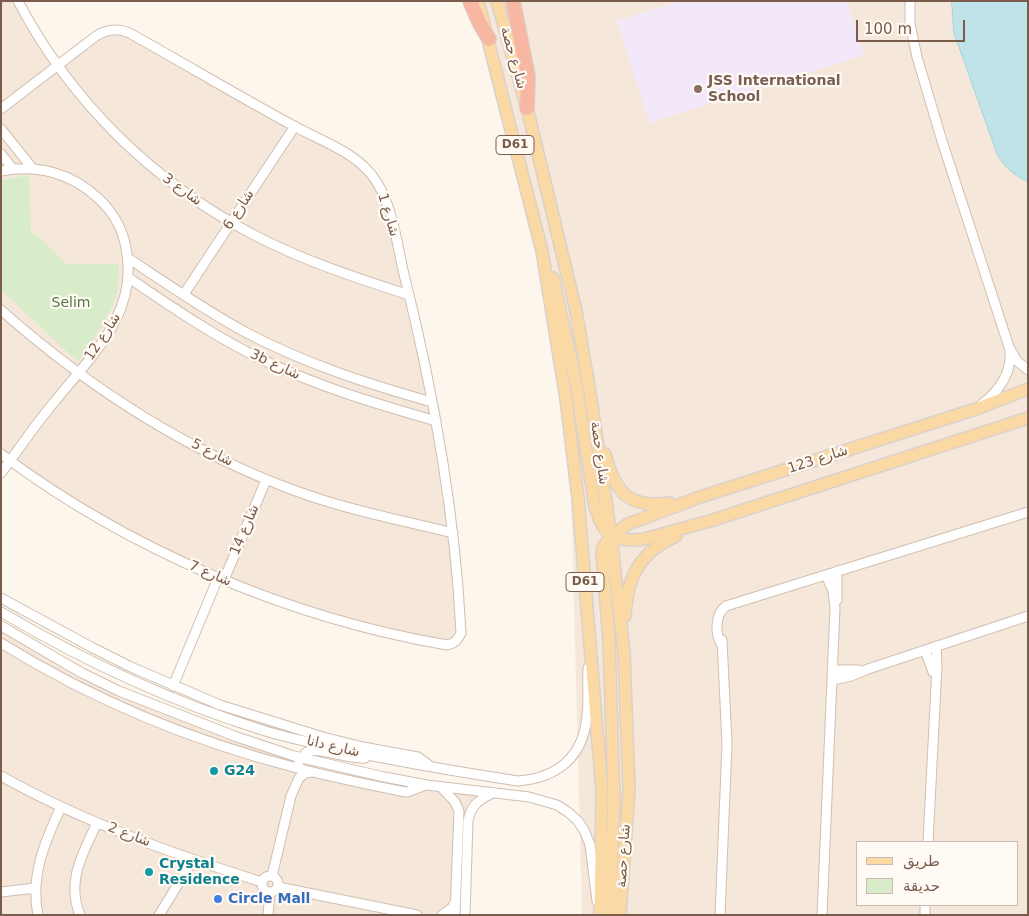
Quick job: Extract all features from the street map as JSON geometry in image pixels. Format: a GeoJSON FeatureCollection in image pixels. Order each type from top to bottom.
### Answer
{"type":"FeatureCollection","features":[{"type":"Feature","properties":{"kind":"highway"},"geometry":{"type":"LineString","coordinates":[[470,1],[489,39]]}},
{"type":"Feature","properties":{"kind":"highway"},"geometry":{"type":"LineString","coordinates":[[513,1],[528,76],[527,108]]}},
{"type":"Feature","properties":{"kind":"main road","name":"شارع حصة"},"geometry":{"type":"LineString","coordinates":[[478,1],[542,251],[566,399],[577,488],[602,791],[600,915]]}},
{"type":"Feature","properties":{"kind":"main road","name":"شارع حصة"},"geometry":{"type":"LineString","coordinates":[[497,1],[527,108],[576,312],[611,536],[624,653],[629,790],[620,915]]}},
{"type":"Feature","properties":{"kind":"main road"},"geometry":{"type":"LineString","coordinates":[[542,251],[554,282],[576,383],[596,507],[601,525],[611,536],[603,547],[602,553],[609,640],[614,798],[610,915]]}},
{"type":"Feature","properties":{"kind":"main road","name":"شارع 123"},"geometry":{"type":"LineString","coordinates":[[611,536],[628,524],[700,498],[976,409],[1028,389]]}},
{"type":"Feature","properties":{"kind":"main road"},"geometry":{"type":"LineString","coordinates":[[591,399],[609,469],[620,491],[638,502],[653,505],[700,498]]}},
{"type":"Feature","properties":{"kind":"main road","name":"شارع 123"},"geometry":{"type":"LineString","coordinates":[[611,536],[636,540],[644,539],[710,522],[1028,418]]}},
{"type":"Feature","properties":{"kind":"main road"},"geometry":{"type":"LineString","coordinates":[[624,653],[628,590],[634,573],[644,558],[657,546],[710,522]]}},
{"type":"Feature","properties":{"kind":"street","name":"شارع 3"},"geometry":{"type":"LineString","coordinates":[[18,1],[57,66],[100,118],[150,166],[192,198],[254,235],[314,262],[410,295]]}},
{"type":"Feature","properties":{"kind":"street"},"geometry":{"type":"LineString","coordinates":[[910,1],[912,39],[942,140],[1009,347],[1017,360],[1028,370]]}},
{"type":"Feature","properties":{"kind":"street","name":"شارع 1"},"geometry":{"type":"LineString","coordinates":[[1,109],[103,32],[126,31],[351,156],[371,174],[379,185],[389,210],[410,295],[436,421],[453,533],[461,632],[454,643],[441,644]]}},
{"type":"Feature","properties":{"kind":"street","name":"شارع 6"},"geometry":{"type":"LineString","coordinates":[[184,294],[294,126]]}},
{"type":"Feature","properties":{"kind":"street"},"geometry":{"type":"LineString","coordinates":[[1,129],[34,169]]}},
{"type":"Feature","properties":{"kind":"street"},"geometry":{"type":"LineString","coordinates":[[1,154],[13,169]]}},
{"type":"Feature","properties":{"kind":"street","name":"شارع 12"},"geometry":{"type":"LineString","coordinates":[[1,171],[34,169],[64,176],[85,187],[102,201],[120,228],[128,258],[129,278],[126,296],[112,328],[79,374],[52,404],[1,473]]}},
{"type":"Feature","properties":{"kind":"street","name":"3b شارع"},"geometry":{"type":"LineString","coordinates":[[128,258],[248,333],[312,363],[372,385],[432,402]]}},
{"type":"Feature","properties":{"kind":"street","name":"3b شارع"},"geometry":{"type":"LineString","coordinates":[[129,278],[195,322],[262,360],[347,395],[436,421]]}},
{"type":"Feature","properties":{"kind":"street","name":"شارع 5"},"geometry":{"type":"LineString","coordinates":[[1,310],[79,374],[153,423],[204,450],[266,480],[330,502],[453,533]]}},
{"type":"Feature","properties":{"kind":"street"},"geometry":{"type":"LineString","coordinates":[[976,409],[994,394],[1003,382],[1010,362],[1009,347]]}},
{"type":"Feature","properties":{"kind":"street","name":"شارع 7"},"geometry":{"type":"LineString","coordinates":[[1,454],[79,507],[114,527],[172,557],[221,579],[277,600],[346,621],[441,644]]}},
{"type":"Feature","properties":{"kind":"street","name":"شارع 14"},"geometry":{"type":"LineString","coordinates":[[173,686],[266,480]]}},
{"type":"Feature","properties":{"kind":"street"},"geometry":{"type":"LineString","coordinates":[[720,915],[728,730],[721,644],[717,620],[719,613],[726,606],[745,599],[751,599],[1028,510]]}},
{"type":"Feature","properties":{"kind":"street"},"geometry":{"type":"LineString","coordinates":[[822,915],[838,571]]}},
{"type":"Feature","properties":{"kind":"street"},"geometry":{"type":"LineString","coordinates":[[826,575],[833,591],[835,608]]}},
{"type":"Feature","properties":{"kind":"street"},"geometry":{"type":"LineString","coordinates":[[1,598],[93,648],[173,686],[220,705],[363,747],[418,757],[432,768]]}},
{"type":"Feature","properties":{"kind":"street","name":"شارع دانا"},"geometry":{"type":"LineString","coordinates":[[1,612],[87,660],[172,698],[260,730],[432,768],[518,781],[544,777],[561,767],[575,752],[582,740],[588,712],[587,682],[591,650]]}},
{"type":"Feature","properties":{"kind":"street"},"geometry":{"type":"LineString","coordinates":[[833,675],[851,676],[868,668],[1028,616]]}},
{"type":"Feature","properties":{"kind":"street","name":"شارع دانا"},"geometry":{"type":"LineString","coordinates":[[1,626],[68,665],[119,691],[237,737],[302,758],[363,773],[427,785],[544,800],[557,805],[578,821],[585,832],[590,845],[600,915]]}},
{"type":"Feature","properties":{"kind":"street"},"geometry":{"type":"LineString","coordinates":[[1,643],[46,670],[102,698],[160,724],[203,740],[296,768],[407,792],[427,785]]}},
{"type":"Feature","properties":{"kind":"street"},"geometry":{"type":"LineString","coordinates":[[928,841],[937,666],[936,646]]}},
{"type":"Feature","properties":{"kind":"street"},"geometry":{"type":"LineString","coordinates":[[925,650],[933,669],[935,685]]}},
{"type":"Feature","properties":{"kind":"street"},"geometry":{"type":"LineString","coordinates":[[203,740],[237,737]]}},
{"type":"Feature","properties":{"kind":"street"},"geometry":{"type":"LineString","coordinates":[[272,876],[296,768],[307,752],[313,750],[358,759],[374,756]]}},
{"type":"Feature","properties":{"kind":"street"},"geometry":{"type":"LineString","coordinates":[[291,796],[299,778],[304,773],[312,772]]}},
{"type":"Feature","properties":{"kind":"street","name":"شارع 2"},"geometry":{"type":"LineString","coordinates":[[1,776],[61,807],[97,822],[193,860],[262,882]]}},
{"type":"Feature","properties":{"kind":"street"},"geometry":{"type":"LineString","coordinates":[[441,787],[456,802],[458,811],[455,915]]}},
{"type":"Feature","properties":{"kind":"street"},"geometry":{"type":"LineString","coordinates":[[465,915],[468,821],[474,805],[491,794]]}},
{"type":"Feature","properties":{"kind":"street"},"geometry":{"type":"LineString","coordinates":[[38,915],[36,888],[39,860],[61,807]]}},
{"type":"Feature","properties":{"kind":"street"},"geometry":{"type":"LineString","coordinates":[[80,915],[76,902],[74,878],[97,822]]}},
{"type":"Feature","properties":{"kind":"street"},"geometry":{"type":"LineString","coordinates":[[159,915],[193,860]]}},
{"type":"Feature","properties":{"kind":"street"},"geometry":{"type":"LineString","coordinates":[[456,870],[461,867],[466,871]]}},
{"type":"Feature","properties":{"kind":"street"},"geometry":{"type":"LineString","coordinates":[[272,876],[265,878],[262,882],[264,889],[417,915]]}},
{"type":"Feature","properties":{"kind":"street"},"geometry":{"type":"LineString","coordinates":[[268,915],[274,890],[278,882],[272,876]]}},
{"type":"Feature","properties":{"kind":"street"},"geometry":{"type":"LineString","coordinates":[[1,892],[36,888]]}},
{"type":"Feature","properties":{"kind":"street"},"geometry":{"type":"LineString","coordinates":[[442,915],[452,908],[456,902]]}},
{"type":"Feature","properties":{"kind":"shaded area"},"geometry":{"type":"Polygon","coordinates":[[[1,1],[19,1],[57,66],[98,29],[109,25],[122,25],[368,164],[388,191],[408,273],[437,427],[467,634],[459,646],[445,650],[393,638],[194,569],[100,519],[1,453],[1,1]]]}},
{"type":"Feature","properties":{"kind":"shaded area"},"geometry":{"type":"Polygon","coordinates":[[[485,1],[1028,1],[1028,915],[582,915],[567,333],[522,144],[485,1]]]}},
{"type":"Feature","properties":{"kind":"shaded area","name":"JSS International School"},"geometry":{"type":"Polygon","coordinates":[[[679,1],[847,1],[864,55],[649,123],[617,21],[679,1]]]}},
{"type":"Feature","properties":{"kind":"shaded area"},"geometry":{"type":"Polygon","coordinates":[[[1,627],[41,653],[242,742],[323,769],[422,789],[493,797],[481,803],[471,822],[468,915],[1,915],[1,627]]]}},
{"type":"Feature","properties":{"kind":"green space","name":"Selim"},"geometry":{"type":"Polygon","coordinates":[[[29,176],[31,232],[39,237],[66,264],[119,264],[118,287],[112,307],[78,362],[1,290],[1,181],[29,176]]]}},
{"type":"Feature","properties":{"kind":"water"},"geometry":{"type":"Polygon","coordinates":[[[952,1],[1028,1],[1028,182],[1010,171],[997,154],[954,33],[952,1]]]}},
{"type":"Feature","properties":{"kind":"place","name":"JSS International School"},"geometry":{"type":"Point","coordinates":[698,89]}},
{"type":"Feature","properties":{"kind":"place","name":"G24"},"geometry":{"type":"Point","coordinates":[214,771]}},
{"type":"Feature","properties":{"kind":"place","name":"Crystal Residence"},"geometry":{"type":"Point","coordinates":[149,872]}},
{"type":"Feature","properties":{"kind":"place","name":"Circle Mall"},"geometry":{"type":"Point","coordinates":[218,899]}}]}
